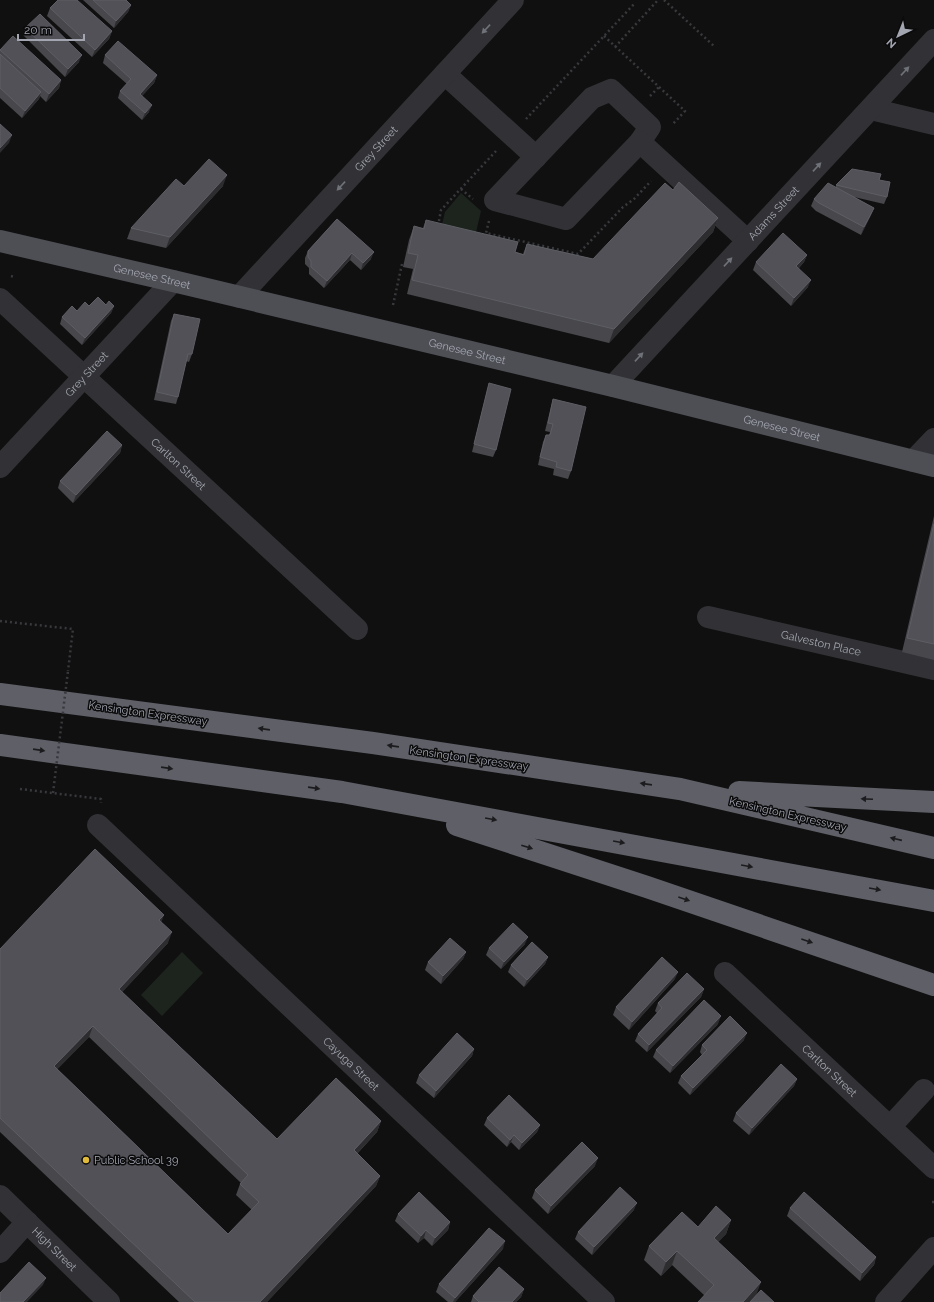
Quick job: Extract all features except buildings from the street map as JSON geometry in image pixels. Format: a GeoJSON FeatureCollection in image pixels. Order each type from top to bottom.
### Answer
{"type":"FeatureCollection","features":[{"type":"Feature","properties":{"kind":"highway","name":"Kensington Expressway"},"geometry":{"type":"LineString","coordinates":[[0,694],[373,743],[680,789],[934,848]]}},
{"type":"Feature","properties":{"kind":"highway"},"geometry":{"type":"LineString","coordinates":[[0,745],[342,792],[934,901]]}},
{"type":"Feature","properties":{"kind":"highway"},"geometry":{"type":"LineString","coordinates":[[680,789],[934,802]]}},
{"type":"Feature","properties":{"kind":"highway"},"geometry":{"type":"LineString","coordinates":[[342,792],[493,836],[934,985]]}},
{"type":"Feature","properties":{"kind":"main road","name":"Genesee Street"},"geometry":{"type":"LineString","coordinates":[[0,241],[613,386],[934,466]]}},
{"type":"Feature","properties":{"kind":"street","name":"Grey Street"},"geometry":{"type":"LineString","coordinates":[[239,297],[513,0]]}},
{"type":"Feature","properties":{"kind":"street","name":"Adams Street"},"geometry":{"type":"LineString","coordinates":[[613,386],[934,40]]}},
{"type":"Feature","properties":{"kind":"street"},"geometry":{"type":"LineString","coordinates":[[445,74],[536,157]]}},
{"type":"Feature","properties":{"kind":"street"},"geometry":{"type":"LineString","coordinates":[[611,90],[650,127],[640,142],[566,219],[495,200],[592,98],[611,90]]}},
{"type":"Feature","properties":{"kind":"street"},"geometry":{"type":"LineString","coordinates":[[870,109],[934,124]]}},
{"type":"Feature","properties":{"kind":"street"},"geometry":{"type":"LineString","coordinates":[[640,142],[748,241]]}},
{"type":"Feature","properties":{"kind":"street","name":"Grey Street"},"geometry":{"type":"LineString","coordinates":[[0,467],[172,281]]}},
{"type":"Feature","properties":{"kind":"street","name":"Carlton Street"},"geometry":{"type":"LineString","coordinates":[[0,299],[357,630]]}},
{"type":"Feature","properties":{"kind":"street"},"geometry":{"type":"LineString","coordinates":[[913,461],[934,439]]}},
{"type":"Feature","properties":{"kind":"street","name":"Galveston Place"},"geometry":{"type":"LineString","coordinates":[[708,617],[934,669]]}},
{"type":"Feature","properties":{"kind":"street","name":"Cayuga Street"},"geometry":{"type":"LineString","coordinates":[[98,825],[604,1302]]}},
{"type":"Feature","properties":{"kind":"street","name":"Carlton Street"},"geometry":{"type":"LineString","coordinates":[[725,973],[934,1168]]}},
{"type":"Feature","properties":{"kind":"street"},"geometry":{"type":"LineString","coordinates":[[890,1127],[924,1090]]}},
{"type":"Feature","properties":{"kind":"street","name":"High Street"},"geometry":{"type":"LineString","coordinates":[[0,1196],[109,1302]]}},
{"type":"Feature","properties":{"kind":"street"},"geometry":{"type":"LineString","coordinates":[[0,1252],[27,1222]]}},
{"type":"Feature","properties":{"kind":"street"},"geometry":{"type":"LineString","coordinates":[[886,1302],[934,1248]]}},
{"type":"Feature","properties":{"kind":"path"},"geometry":{"type":"LineString","coordinates":[[615,47],[658,0]]}},
{"type":"Feature","properties":{"kind":"path"},"geometry":{"type":"LineString","coordinates":[[664,0],[715,47]]}},
{"type":"Feature","properties":{"kind":"path"},"geometry":{"type":"LineString","coordinates":[[522,124],[635,3]]}},
{"type":"Feature","properties":{"kind":"path"},"geometry":{"type":"LineString","coordinates":[[604,36],[658,88],[685,111],[670,126]]}},
{"type":"Feature","properties":{"kind":"path"},"geometry":{"type":"LineString","coordinates":[[437,230],[441,210],[498,150]]}},
{"type":"Feature","properties":{"kind":"path"},"geometry":{"type":"LineString","coordinates":[[490,216],[486,232],[578,254],[623,207],[634,200],[652,181]]}},
{"type":"Feature","properties":{"kind":"path"},"geometry":{"type":"LineString","coordinates":[[393,304],[402,264]]}},
{"type":"Feature","properties":{"kind":"path"},"geometry":{"type":"LineString","coordinates":[[0,621],[73,629],[53,793]]}},
{"type":"Feature","properties":{"kind":"path"},"geometry":{"type":"LineString","coordinates":[[20,789],[101,799]]}},
{"type":"Feature","properties":{"kind":"shaded area"},"geometry":{"type":"Polygon","coordinates":[[[461,193],[481,211],[473,245],[439,237],[445,212],[461,193]]]}},
{"type":"Feature","properties":{"kind":"shaded area"},"geometry":{"type":"Polygon","coordinates":[[[182,952],[203,973],[162,1016],[141,995],[182,952]]]}},
{"type":"Feature","properties":{"kind":"place","name":"Public School 39"},"geometry":{"type":"Point","coordinates":[86,1160]}}]}
